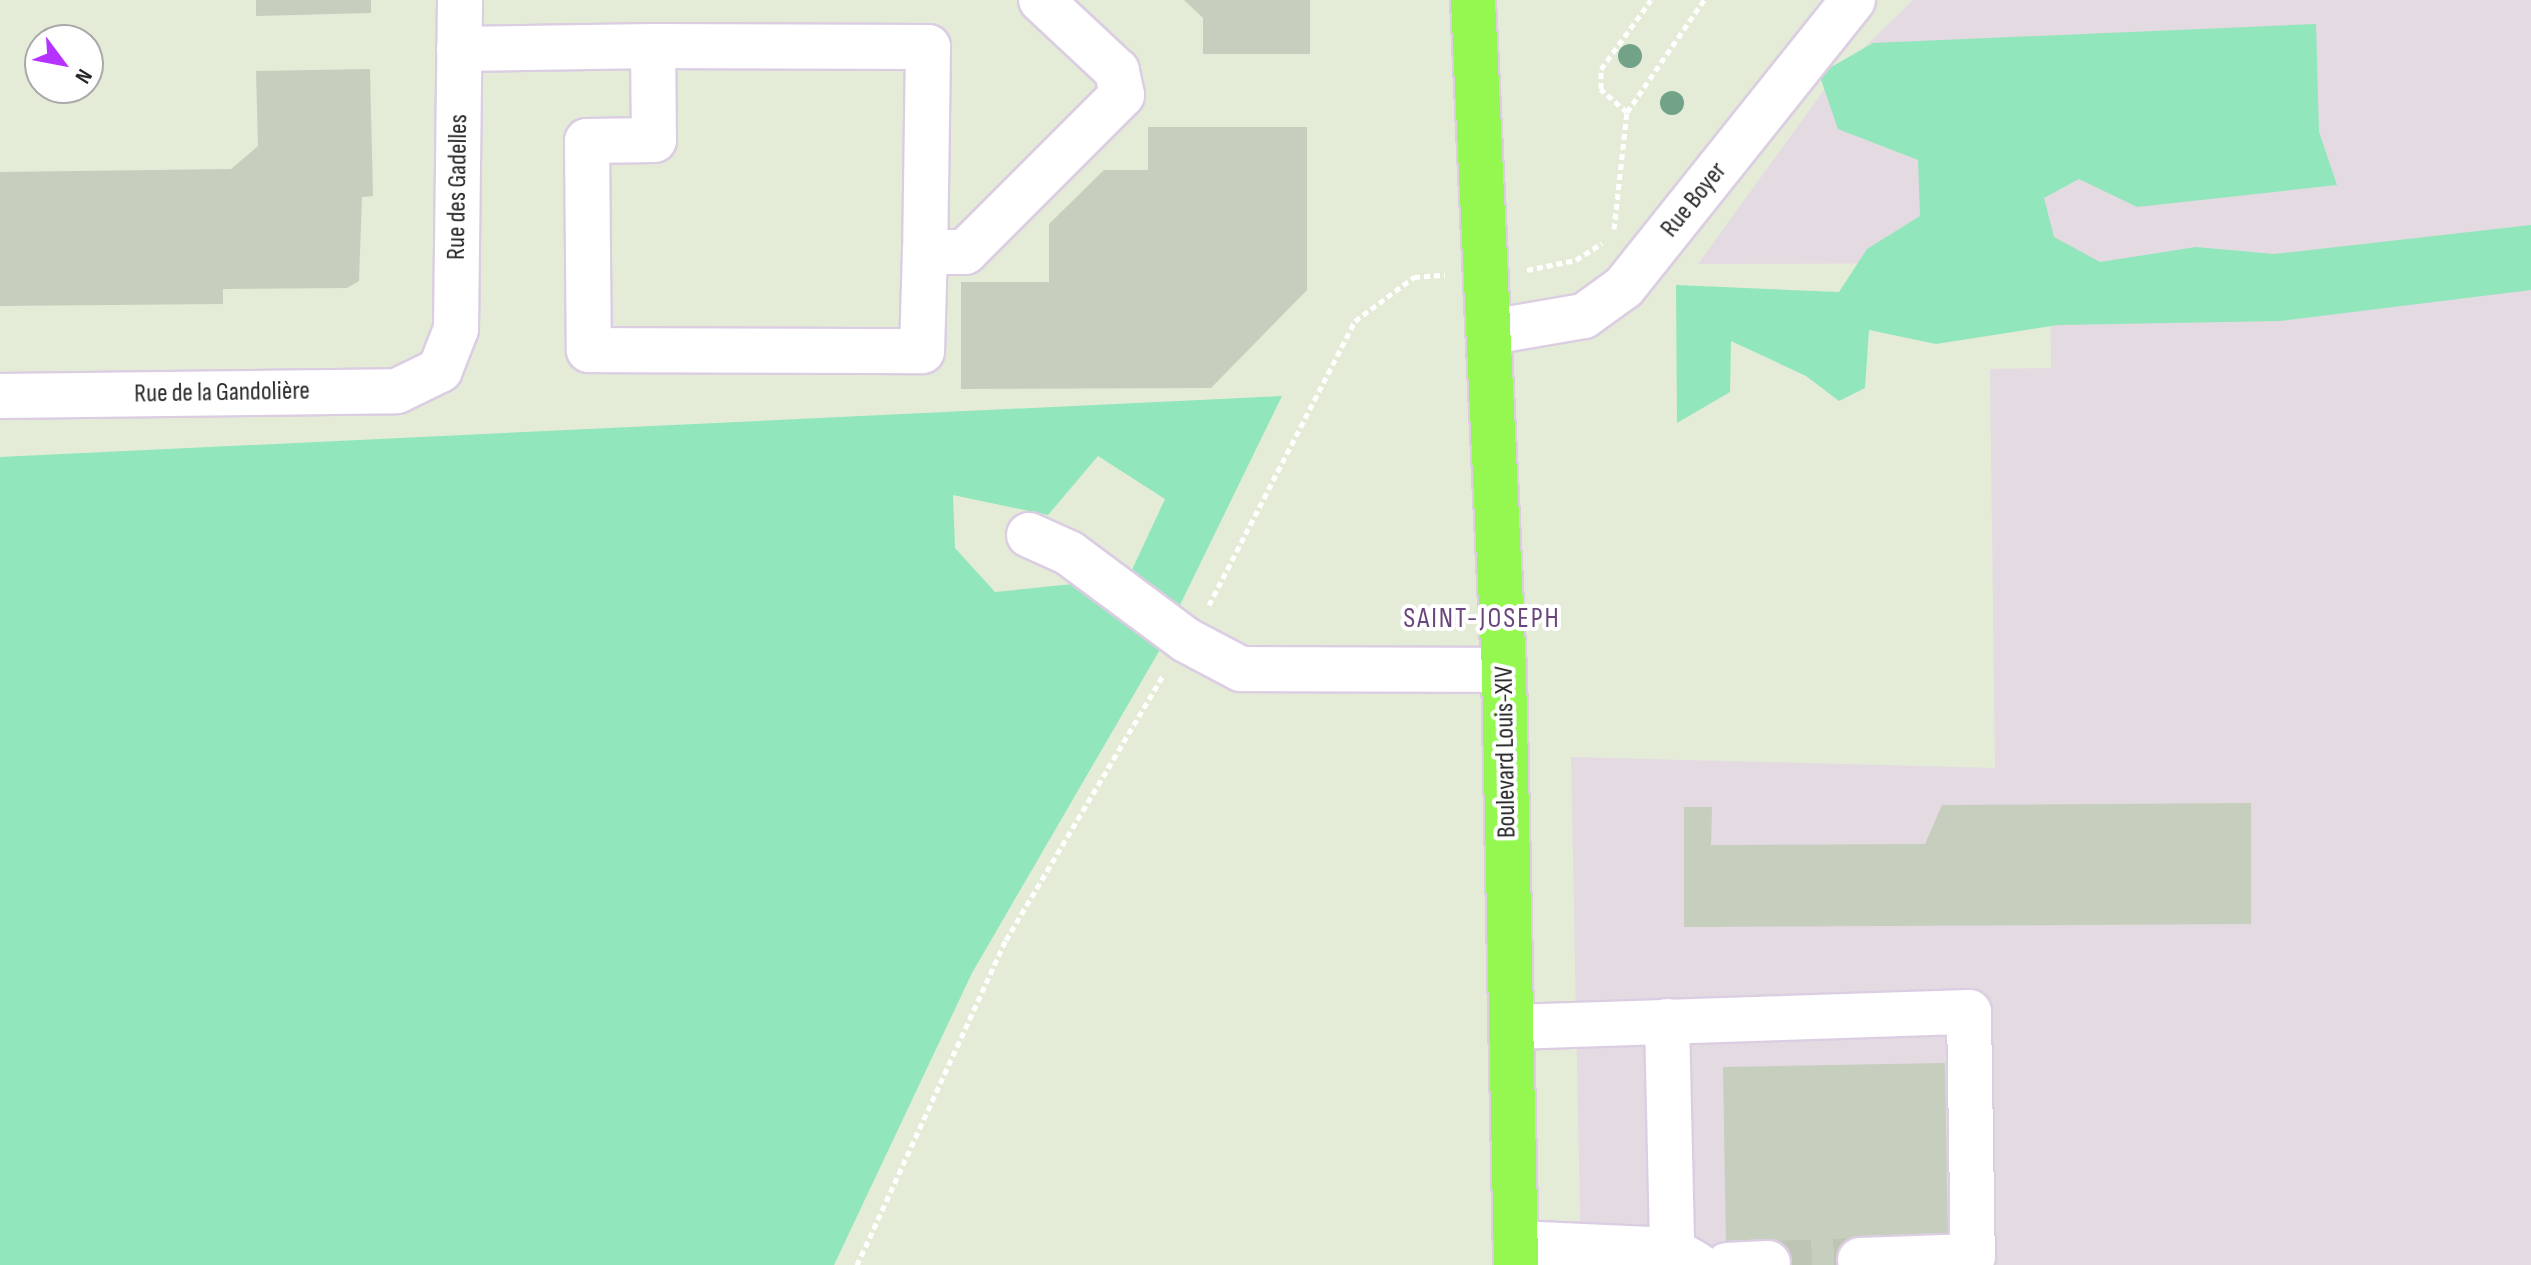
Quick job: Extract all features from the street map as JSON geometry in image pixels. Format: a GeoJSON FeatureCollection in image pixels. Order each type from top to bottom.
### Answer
{"type":"FeatureCollection","features":[{"type":"Feature","properties":{"kind":"main road","name":"Boulevard Louis-XIV"},"geometry":{"type":"LineString","coordinates":[[1473,0],[1491,332],[1504,670],[1516,1254]]}},
{"type":"Feature","properties":{"kind":"street","name":"Rue des Gadelles"},"geometry":{"type":"LineString","coordinates":[[440,370],[456,329],[460,0]]}},
{"type":"Feature","properties":{"kind":"street"},"geometry":{"type":"LineString","coordinates":[[925,252],[965,252],[1122,95],[1117,71],[1041,0]]}},
{"type":"Feature","properties":{"kind":"street","name":"Rue Boyer"},"geometry":{"type":"LineString","coordinates":[[1491,332],[1584,316],[1624,287],[1853,0]]}},
{"type":"Feature","properties":{"kind":"street"},"geometry":{"type":"LineString","coordinates":[[459,49],[653,46],[928,47],[922,351],[589,350],[587,141],[654,140],[653,46]]}},
{"type":"Feature","properties":{"kind":"street","name":"Rue de la Gandolière"},"geometry":{"type":"LineString","coordinates":[[0,396],[397,391],[440,370]]}},
{"type":"Feature","properties":{"kind":"street"},"geometry":{"type":"LineString","coordinates":[[1029,535],[1069,553],[1186,640],[1241,669],[1504,670]]}},
{"type":"Feature","properties":{"kind":"street"},"geometry":{"type":"LineString","coordinates":[[1512,1027],[1969,1012],[1973,1256],[1860,1260]]}},
{"type":"Feature","properties":{"kind":"street"},"geometry":{"type":"LineString","coordinates":[[1516,1254],[1685,1257],[1667,1021]]}},
{"type":"Feature","properties":{"kind":"path"},"geometry":{"type":"LineString","coordinates":[[1627,112],[1601,89],[1601,69],[1651,0]]}},
{"type":"Feature","properties":{"kind":"path"},"geometry":{"type":"LineString","coordinates":[[1535,270],[1576,260],[1615,228],[1627,112],[1704,0]]}},
{"type":"Feature","properties":{"kind":"path"},"geometry":{"type":"LineString","coordinates":[[857,1265],[1006,940],[1275,488],[1355,321],[1414,277],[1441,275]]}},
{"type":"Feature","properties":{"kind":"shaded area"},"geometry":{"type":"Polygon","coordinates":[[[1913,0],[2531,0],[2531,1265],[1581,1265],[1571,757],[1995,768],[1990,369],[2051,368],[2050,263],[1698,264],[1832,79],[1913,0]]]}},
{"type":"Feature","properties":{"kind":"green space"},"geometry":{"type":"Polygon","coordinates":[[[2316,24],[2319,132],[2337,185],[2137,207],[2079,179],[2044,198],[2054,237],[2100,262],[2196,247],[2274,254],[2531,225],[2531,290],[2280,321],[2058,325],[1936,344],[1869,330],[1865,388],[1839,401],[1806,376],[1731,341],[1730,392],[1677,423],[1676,285],[1839,292],[1867,249],[1920,216],[1918,160],[1838,129],[1819,74],[1873,43],[2316,24]]]}},
{"type":"Feature","properties":{"kind":"green space"},"geometry":{"type":"Polygon","coordinates":[[[1282,396],[1179,607],[1131,572],[1165,499],[1098,456],[1048,515],[953,495],[955,548],[995,592],[1083,583],[1169,634],[972,973],[834,1265],[0,1265],[0,457],[1282,396]]]}},
{"type":"Feature","properties":{"kind":"building"},"geometry":{"type":"Polygon","coordinates":[[[256,0],[371,0],[371,13],[256,16],[256,0]]]}},
{"type":"Feature","properties":{"kind":"building"},"geometry":{"type":"Polygon","coordinates":[[[1184,0],[1310,0],[1310,54],[1203,54],[1203,18],[1184,0]]]}},
{"type":"Feature","properties":{"kind":"building"},"geometry":{"type":"Polygon","coordinates":[[[370,69],[373,196],[362,197],[359,281],[347,288],[223,289],[223,304],[0,306],[0,172],[231,169],[258,146],[256,71],[370,69]]]}},
{"type":"Feature","properties":{"kind":"building"},"geometry":{"type":"Polygon","coordinates":[[[1148,127],[1307,127],[1307,290],[1211,388],[961,389],[961,282],[1049,282],[1049,224],[1104,170],[1148,170],[1148,127]]]}},
{"type":"Feature","properties":{"kind":"building"},"geometry":{"type":"Polygon","coordinates":[[[2251,803],[2251,924],[1684,927],[1684,807],[1712,807],[1711,845],[1925,844],[1942,805],[2251,803]]]}},
{"type":"Feature","properties":{"kind":"building"},"geometry":{"type":"Polygon","coordinates":[[[1945,1063],[1948,1241],[1860,1265],[1768,1265],[1726,1246],[1723,1067],[1945,1063]]]}},
{"type":"Feature","properties":{"kind":"tunnel"},"geometry":{"type":"LineString","coordinates":[[1768,1263],[1860,1260]]}},
{"type":"Feature","properties":{"kind":"district","name":"SAINT-JOSEPH"},"geometry":{"type":"Point","coordinates":[1482,619]}}]}
